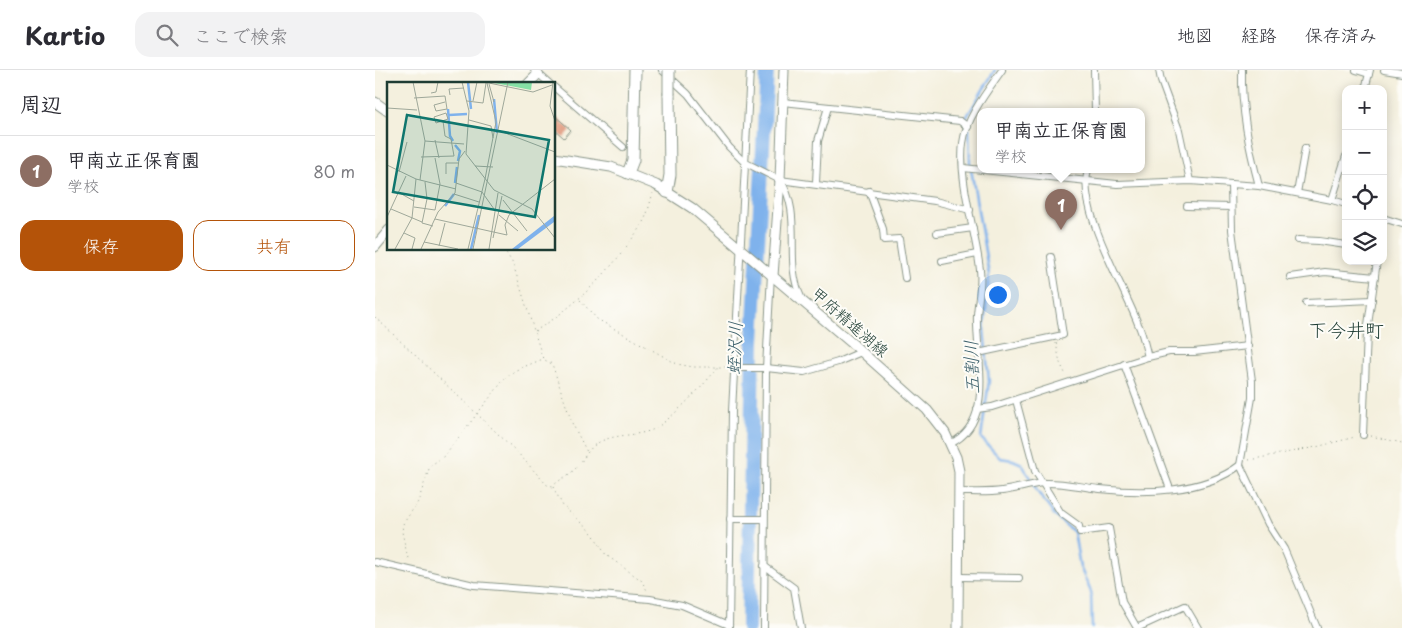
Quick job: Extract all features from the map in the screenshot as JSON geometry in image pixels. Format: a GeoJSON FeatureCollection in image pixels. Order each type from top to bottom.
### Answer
{"type":"FeatureCollection","features":[{"type":"Feature","properties":{"kind":"highway"},"geometry":{"type":"LineString","coordinates":[[628,173],[633,160],[635,70]]}},
{"type":"Feature","properties":{"kind":"highway"},"geometry":{"type":"LineString","coordinates":[[667,192],[670,174],[669,70]]}},
{"type":"Feature","properties":{"kind":"main road"},"geometry":{"type":"LineString","coordinates":[[771,274],[784,70]]}},
{"type":"Feature","properties":{"kind":"main road"},"geometry":{"type":"LineString","coordinates":[[530,82],[539,71]]}},
{"type":"Feature","properties":{"kind":"main road"},"geometry":{"type":"LineString","coordinates":[[375,102],[387,111]]}},
{"type":"Feature","properties":{"kind":"main road","name":"甲府精進湖線"},"geometry":{"type":"LineString","coordinates":[[555,158],[611,167],[628,173],[656,185],[692,208],[802,300],[927,410],[939,423],[950,444],[959,471],[960,577],[958,628]]}},
{"type":"Feature","properties":{"kind":"main road"},"geometry":{"type":"LineString","coordinates":[[375,247],[387,232]]}},
{"type":"Feature","properties":{"kind":"street"},"geometry":{"type":"LineString","coordinates":[[662,70],[688,94],[729,147],[746,164],[778,179],[935,201],[970,210]]}},
{"type":"Feature","properties":{"kind":"street"},"geometry":{"type":"LineString","coordinates":[[375,562],[475,585],[650,599],[682,605],[729,626],[736,368],[750,70]]}},
{"type":"Feature","properties":{"kind":"street"},"geometry":{"type":"LineString","coordinates":[[980,108],[1002,70]]}},
{"type":"Feature","properties":{"kind":"street"},"geometry":{"type":"LineString","coordinates":[[1094,70],[1095,108]]}},
{"type":"Feature","properties":{"kind":"street"},"geometry":{"type":"LineString","coordinates":[[1159,70],[1161,81],[1179,130],[1190,181]]}},
{"type":"Feature","properties":{"kind":"street"},"geometry":{"type":"LineString","coordinates":[[1242,70],[1242,91],[1247,132],[1259,186]]}},
{"type":"Feature","properties":{"kind":"street"},"geometry":{"type":"LineString","coordinates":[[1356,70],[1370,72],[1366,85]]}},
{"type":"Feature","properties":{"kind":"street"},"geometry":{"type":"LineString","coordinates":[[1385,70],[1402,73]]}},
{"type":"Feature","properties":{"kind":"street"},"geometry":{"type":"LineString","coordinates":[[539,71],[548,82]]}},
{"type":"Feature","properties":{"kind":"street"},"geometry":{"type":"LineString","coordinates":[[555,88],[623,147]]}},
{"type":"Feature","properties":{"kind":"street"},"geometry":{"type":"LineString","coordinates":[[783,102],[959,122],[968,128]]}},
{"type":"Feature","properties":{"kind":"street"},"geometry":{"type":"LineString","coordinates":[[816,183],[818,141],[828,107]]}},
{"type":"Feature","properties":{"kind":"street"},"geometry":{"type":"LineString","coordinates":[[950,444],[968,430],[977,408],[981,383],[977,314],[981,292],[977,254],[963,168],[963,141],[977,113]]}},
{"type":"Feature","properties":{"kind":"street"},"geometry":{"type":"LineString","coordinates":[[1297,193],[1305,148]]}},
{"type":"Feature","properties":{"kind":"street"},"geometry":{"type":"LineString","coordinates":[[963,168],[977,169]]}},
{"type":"Feature","properties":{"kind":"street"},"geometry":{"type":"LineString","coordinates":[[1332,200],[1342,169]]}},
{"type":"Feature","properties":{"kind":"street"},"geometry":{"type":"LineString","coordinates":[[1010,173],[1117,184],[1190,181],[1259,186],[1342,203]]}},
{"type":"Feature","properties":{"kind":"street"},"geometry":{"type":"LineString","coordinates":[[1087,173],[1085,181],[1103,249],[1139,324],[1148,357]]}},
{"type":"Feature","properties":{"kind":"street"},"geometry":{"type":"LineString","coordinates":[[778,179],[787,190],[791,205],[794,277],[802,300]]}},
{"type":"Feature","properties":{"kind":"street"},"geometry":{"type":"LineString","coordinates":[[1231,185],[1237,278],[1248,346],[1252,398],[1240,465],[1268,524],[1284,549],[1317,628]]}},
{"type":"Feature","properties":{"kind":"street"},"geometry":{"type":"LineString","coordinates":[[869,191],[883,229],[884,240],[899,239],[905,278]]}},
{"type":"Feature","properties":{"kind":"street"},"geometry":{"type":"LineString","coordinates":[[1187,206],[1231,207]]}},
{"type":"Feature","properties":{"kind":"street"},"geometry":{"type":"LineString","coordinates":[[1387,219],[1402,224]]}},
{"type":"Feature","properties":{"kind":"street"},"geometry":{"type":"LineString","coordinates":[[937,233],[973,228]]}},
{"type":"Feature","properties":{"kind":"street"},"geometry":{"type":"LineString","coordinates":[[1298,240],[1342,244]]}},
{"type":"Feature","properties":{"kind":"street"},"geometry":{"type":"LineString","coordinates":[[942,261],[977,254]]}},
{"type":"Feature","properties":{"kind":"street"},"geometry":{"type":"LineString","coordinates":[[978,353],[1063,335],[1051,257]]}},
{"type":"Feature","properties":{"kind":"street"},"geometry":{"type":"LineString","coordinates":[[1363,435],[1367,332],[1376,265]]}},
{"type":"Feature","properties":{"kind":"street"},"geometry":{"type":"LineString","coordinates":[[1290,276],[1325,272],[1375,277]]}},
{"type":"Feature","properties":{"kind":"street"},"geometry":{"type":"LineString","coordinates":[[764,628],[762,519],[765,368],[771,274]]}},
{"type":"Feature","properties":{"kind":"street"},"geometry":{"type":"LineString","coordinates":[[1306,303],[1372,300]]}},
{"type":"Feature","properties":{"kind":"street"},"geometry":{"type":"LineString","coordinates":[[977,408],[992,407],[1016,400],[1124,364],[1169,352],[1194,352],[1248,346]]}},
{"type":"Feature","properties":{"kind":"street"},"geometry":{"type":"LineString","coordinates":[[736,368],[765,368],[804,372],[838,362],[861,352]]}},
{"type":"Feature","properties":{"kind":"street"},"geometry":{"type":"LineString","coordinates":[[1124,364],[1170,489]]}},
{"type":"Feature","properties":{"kind":"street"},"geometry":{"type":"LineString","coordinates":[[1016,400],[1031,462],[1042,484],[1061,513],[1079,526],[1080,532],[1109,528],[1122,602],[1137,628],[1185,606],[1198,628]]}},
{"type":"Feature","properties":{"kind":"street"},"geometry":{"type":"LineString","coordinates":[[960,492],[1002,491],[1042,484],[1069,484],[1128,491],[1170,489],[1213,480],[1231,473],[1240,465]]}},
{"type":"Feature","properties":{"kind":"street"},"geometry":{"type":"LineString","coordinates":[[733,519],[762,519]]}},
{"type":"Feature","properties":{"kind":"street"},"geometry":{"type":"LineString","coordinates":[[764,566],[794,588],[801,628]]}},
{"type":"Feature","properties":{"kind":"street"},"geometry":{"type":"LineString","coordinates":[[960,577],[1019,578]]}},
{"type":"Feature","properties":{"kind":"path"},"geometry":{"type":"LineString","coordinates":[[535,331],[556,318],[579,298],[612,263],[644,221],[656,185]]}},
{"type":"Feature","properties":{"kind":"path"},"geometry":{"type":"LineString","coordinates":[[505,250],[513,264],[543,358],[552,364],[572,423],[587,452]]}},
{"type":"Feature","properties":{"kind":"path"},"geometry":{"type":"LineString","coordinates":[[579,298],[597,319],[677,364],[693,367],[736,368]]}},
{"type":"Feature","properties":{"kind":"path"},"geometry":{"type":"LineString","coordinates":[[375,318],[516,451],[547,485],[553,486]]}},
{"type":"Feature","properties":{"kind":"path"},"geometry":{"type":"LineString","coordinates":[[1055,338],[1060,363],[1070,382]]}},
{"type":"Feature","properties":{"kind":"path"},"geometry":{"type":"LineString","coordinates":[[411,570],[402,532],[403,524],[418,502],[430,466],[445,456],[476,413],[506,377],[516,370],[543,358]]}},
{"type":"Feature","properties":{"kind":"path"},"geometry":{"type":"LineString","coordinates":[[553,486],[562,477],[573,471],[587,452],[597,443],[611,437],[653,430],[704,386],[718,367]]}},
{"type":"Feature","properties":{"kind":"path"},"geometry":{"type":"LineString","coordinates":[[1240,465],[1261,456],[1315,447],[1363,435],[1402,442]]}},
{"type":"Feature","properties":{"kind":"path"},"geometry":{"type":"LineString","coordinates":[[553,486],[563,506],[593,534],[606,555],[641,580],[650,599]]}},
{"type":"Feature","properties":{"kind":"building"},"geometry":{"type":"Polygon","coordinates":[[[555,116],[571,130],[564,138],[555,130],[555,116]]]}},
{"type":"Feature","properties":{"kind":"waterway","name":"蛭沢川"},"geometry":{"type":"LineString","coordinates":[[748,628],[753,342],[767,70]]}},
{"type":"Feature","properties":{"kind":"waterway","name":"五割川"},"geometry":{"type":"LineString","coordinates":[[968,123],[966,118],[995,70]]}},
{"type":"Feature","properties":{"kind":"waterway","name":"五割川"},"geometry":{"type":"LineString","coordinates":[[969,129],[970,163],[989,275],[984,330],[989,381],[981,438],[1000,458],[1022,464],[1037,491],[1055,516],[1074,532],[1080,567],[1091,592],[1092,628]]}},
{"type":"Feature","properties":{"kind":"place","name":"甲南立正保育園"},"geometry":{"type":"Point","coordinates":[1061,230]}},
{"type":"Feature","properties":{"kind":"district","name":"下今井町"},"geometry":{"type":"Point","coordinates":[1346,330]}}]}
